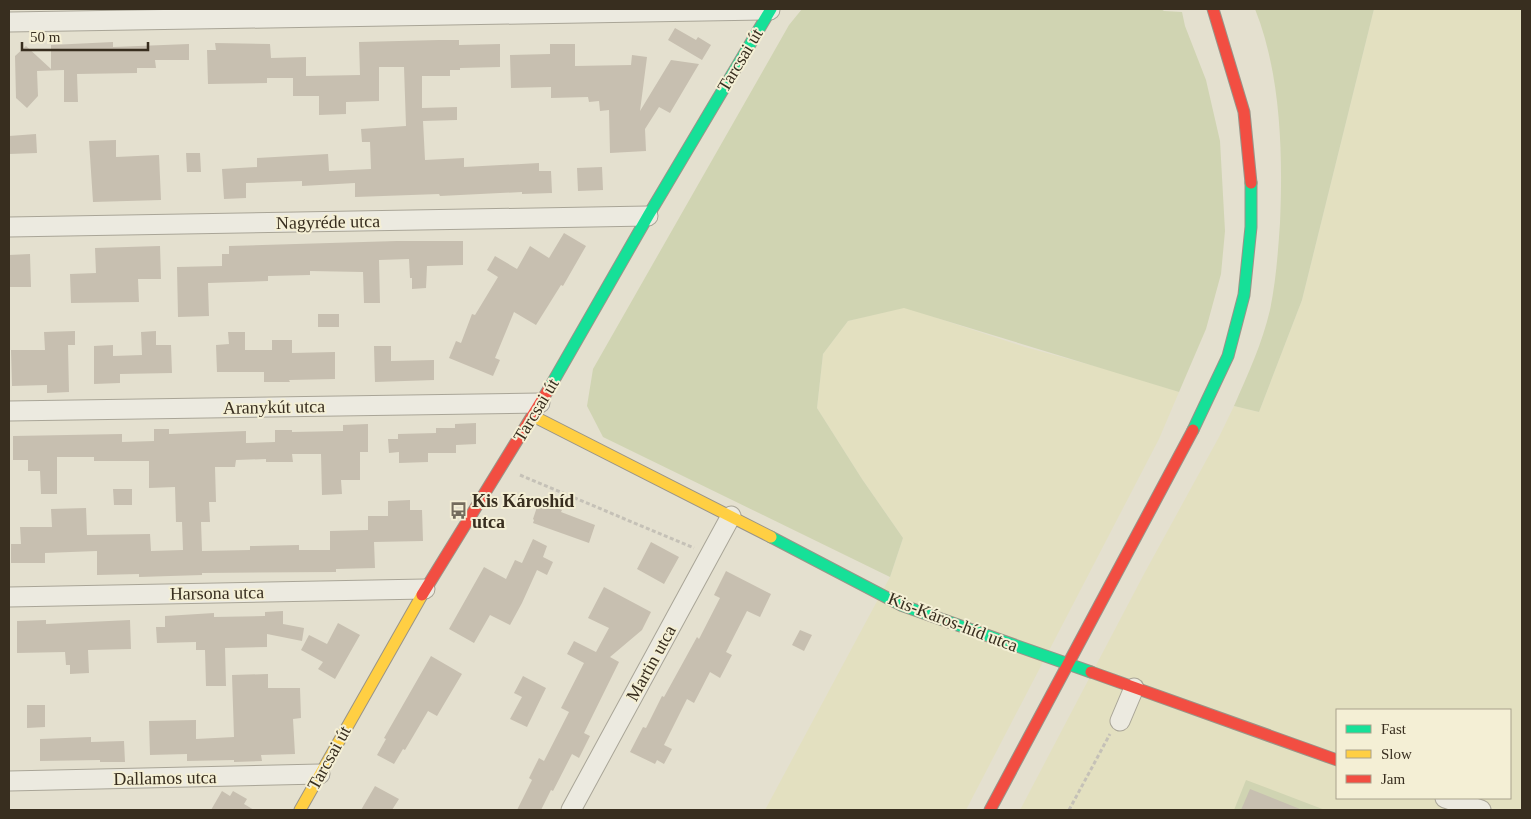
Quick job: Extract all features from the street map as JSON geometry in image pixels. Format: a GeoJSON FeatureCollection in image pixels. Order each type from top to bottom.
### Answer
{"type":"FeatureCollection","features":[{"type":"Feature","properties":{"kind":"street"},"geometry":{"type":"LineString","coordinates":[[9,22],[770,9]]}},
{"type":"Feature","properties":{"kind":"street","name":"Tarcsai út"},"geometry":{"type":"LineString","coordinates":[[300,810],[425,589],[536,410],[770,9]]}},
{"type":"Feature","properties":{"kind":"street"},"geometry":{"type":"LineString","coordinates":[[990,810],[1204,410],[1228,356],[1244,295],[1251,228],[1251,172],[1244,112],[1213,9]]}},
{"type":"Feature","properties":{"kind":"street","name":"Nagyréde utca"},"geometry":{"type":"LineString","coordinates":[[9,227],[648,216]]}},
{"type":"Feature","properties":{"kind":"street","name":"Kis-Káros-híd utca"},"geometry":{"type":"LineString","coordinates":[[536,410],[731,516],[901,605],[1336,760]]}},
{"type":"Feature","properties":{"kind":"street","name":"Aranykút utca"},"geometry":{"type":"LineString","coordinates":[[9,411],[536,410]]}},
{"type":"Feature","properties":{"kind":"street","name":"Martin utca"},"geometry":{"type":"LineString","coordinates":[[570,810],[731,516]]}},
{"type":"Feature","properties":{"kind":"street","name":"Harsona utca"},"geometry":{"type":"LineString","coordinates":[[9,596],[425,589]]}},
{"type":"Feature","properties":{"kind":"street"},"geometry":{"type":"LineString","coordinates":[[1120,721],[1134,688]]}},
{"type":"Feature","properties":{"kind":"street","name":"Dallamos utca"},"geometry":{"type":"LineString","coordinates":[[9,781],[320,774]]}},
{"type":"Feature","properties":{"kind":"street"},"geometry":{"type":"LineString","coordinates":[[1448,799],[1480,810]]}},
{"type":"Feature","properties":{"kind":"path"},"geometry":{"type":"LineString","coordinates":[[501,467],[710,555]]}},
{"type":"Feature","properties":{"kind":"path"},"geometry":{"type":"LineString","coordinates":[[1069,810],[1109,735],[1120,721]]}},
{"type":"Feature","properties":{"kind":"shaded area"},"geometry":{"type":"Polygon","coordinates":[[[1374,9],[1522,9],[1522,810],[1020,810],[1234,406],[1259,412],[1302,300],[1374,9]]]}},
{"type":"Feature","properties":{"kind":"shaded area"},"geometry":{"type":"Polygon","coordinates":[[[904,307],[1025,347],[1120,373],[1179,392],[1159,439],[966,810],[765,810],[890,577],[903,538],[862,479],[817,408],[823,354],[848,321],[904,307]]]}},
{"type":"Feature","properties":{"kind":"green space"},"geometry":{"type":"Polygon","coordinates":[[[802,9],[1161,9],[1164,11],[1182,12],[1185,26],[1206,80],[1220,141],[1225,231],[1221,274],[1206,329],[1179,392],[904,308],[848,321],[823,354],[817,408],[862,479],[903,538],[890,577],[603,437],[587,406],[593,369],[789,25],[802,9]]]}},
{"type":"Feature","properties":{"kind":"green space"},"geometry":{"type":"Polygon","coordinates":[[[1255,9],[1374,9],[1302,300],[1259,412],[1234,406],[1267,323],[1275,277],[1280,223],[1280,142],[1275,87],[1264,34],[1255,9]]]}},
{"type":"Feature","properties":{"kind":"green space"},"geometry":{"type":"Polygon","coordinates":[[[1246,780],[1325,810],[1234,810],[1246,780]]]}},
{"type":"Feature","properties":{"kind":"building"},"geometry":{"type":"Polygon","coordinates":[[[675,28],[696,40],[698,37],[711,45],[702,60],[668,40],[675,28]]]}},
{"type":"Feature","properties":{"kind":"building"},"geometry":{"type":"Polygon","coordinates":[[[459,40],[459,45],[500,44],[500,67],[460,68],[460,70],[450,70],[450,76],[422,76],[422,108],[457,107],[457,120],[423,121],[425,160],[464,158],[464,167],[539,163],[539,171],[551,171],[552,193],[522,194],[522,192],[440,196],[439,194],[355,197],[355,183],[302,186],[302,181],[246,183],[246,198],[224,199],[222,169],[257,167],[257,158],[328,154],[329,171],[371,169],[370,142],[362,142],[361,129],[406,126],[404,67],[379,67],[379,101],[346,102],[346,114],[319,115],[319,96],[293,96],[293,78],[267,78],[267,83],[208,84],[207,50],[216,50],[215,43],[270,44],[271,58],[306,57],[306,76],[360,75],[359,42],[459,40]]]}},
{"type":"Feature","properties":{"kind":"building"},"geometry":{"type":"Polygon","coordinates":[[[113,42],[113,47],[189,44],[189,60],[155,60],[156,68],[137,68],[137,73],[77,74],[78,102],[64,102],[64,70],[37,71],[38,96],[27,108],[16,98],[15,56],[26,46],[51,69],[51,45],[113,42]]]}},
{"type":"Feature","properties":{"kind":"building"},"geometry":{"type":"Polygon","coordinates":[[[550,44],[575,44],[575,66],[631,65],[632,55],[647,57],[640,111],[671,60],[699,64],[670,113],[659,107],[645,129],[646,151],[610,153],[609,110],[600,111],[599,101],[589,102],[588,97],[551,98],[551,87],[511,88],[510,55],[550,54],[550,44]]]}},
{"type":"Feature","properties":{"kind":"building"},"geometry":{"type":"Polygon","coordinates":[[[36,134],[37,153],[9,154],[9,136],[36,134]]]}},
{"type":"Feature","properties":{"kind":"building"},"geometry":{"type":"Polygon","coordinates":[[[116,140],[116,157],[159,155],[161,200],[93,202],[89,141],[116,140]]]}},
{"type":"Feature","properties":{"kind":"building"},"geometry":{"type":"Polygon","coordinates":[[[186,153],[200,153],[201,172],[187,172],[186,153]]]}},
{"type":"Feature","properties":{"kind":"building"},"geometry":{"type":"Polygon","coordinates":[[[602,167],[603,190],[578,191],[577,168],[602,167]]]}},
{"type":"Feature","properties":{"kind":"building"},"geometry":{"type":"Polygon","coordinates":[[[564,233],[586,246],[563,286],[561,285],[536,325],[514,312],[495,358],[500,360],[493,376],[449,358],[456,341],[461,343],[472,314],[475,315],[498,277],[487,270],[495,256],[517,269],[530,246],[549,258],[564,233]]]}},
{"type":"Feature","properties":{"kind":"building"},"geometry":{"type":"Polygon","coordinates":[[[463,241],[463,265],[427,266],[426,288],[412,289],[409,259],[379,260],[380,303],[364,303],[363,272],[310,271],[310,275],[268,276],[268,281],[208,283],[209,316],[178,317],[177,267],[222,266],[222,254],[229,254],[229,246],[463,241]]]}},
{"type":"Feature","properties":{"kind":"building"},"geometry":{"type":"Polygon","coordinates":[[[160,246],[161,279],[138,279],[139,302],[71,303],[70,274],[96,273],[95,248],[160,246]]]}},
{"type":"Feature","properties":{"kind":"building"},"geometry":{"type":"Polygon","coordinates":[[[30,254],[31,287],[9,287],[9,255],[30,254]]]}},
{"type":"Feature","properties":{"kind":"building"},"geometry":{"type":"Polygon","coordinates":[[[318,314],[339,314],[339,327],[318,327],[318,314]]]}},
{"type":"Feature","properties":{"kind":"building"},"geometry":{"type":"Polygon","coordinates":[[[75,331],[75,345],[68,345],[69,392],[47,393],[47,385],[12,386],[11,350],[45,350],[44,332],[75,331]]]}},
{"type":"Feature","properties":{"kind":"building"},"geometry":{"type":"Polygon","coordinates":[[[156,331],[156,345],[171,345],[172,373],[120,374],[120,383],[94,384],[94,346],[113,345],[113,356],[142,355],[141,332],[156,331]]]}},
{"type":"Feature","properties":{"kind":"building"},"geometry":{"type":"Polygon","coordinates":[[[228,332],[245,332],[245,350],[272,350],[272,340],[292,340],[292,353],[335,352],[335,379],[264,382],[264,372],[217,372],[216,345],[229,344],[228,332]]]}},
{"type":"Feature","properties":{"kind":"building"},"geometry":{"type":"Polygon","coordinates":[[[374,346],[391,346],[391,361],[434,360],[434,380],[375,382],[374,346]]]}},
{"type":"Feature","properties":{"kind":"building"},"geometry":{"type":"Polygon","coordinates":[[[476,423],[476,444],[456,445],[456,453],[428,453],[428,462],[399,463],[399,452],[389,453],[388,439],[398,439],[398,434],[436,433],[436,428],[455,428],[455,424],[476,423]]]}},
{"type":"Feature","properties":{"kind":"building"},"geometry":{"type":"Polygon","coordinates":[[[368,424],[368,452],[360,452],[360,480],[341,480],[342,494],[322,495],[321,454],[292,454],[293,462],[266,462],[266,459],[236,460],[235,467],[215,467],[216,502],[209,502],[210,522],[201,522],[202,551],[250,550],[250,546],[299,545],[299,550],[330,550],[330,531],[368,530],[368,516],[388,516],[388,501],[410,500],[410,510],[422,510],[423,541],[374,542],[375,568],[336,569],[336,572],[202,573],[202,575],[139,577],[139,574],[97,575],[97,551],[45,553],[45,563],[11,563],[11,544],[21,544],[20,527],[52,527],[51,509],[86,508],[87,535],[150,534],[151,551],[183,550],[182,522],[176,522],[175,487],[149,488],[149,461],[94,461],[94,457],[57,457],[57,494],[41,494],[40,471],[28,471],[28,460],[13,460],[13,436],[122,434],[122,442],[154,441],[154,429],[169,429],[169,434],[246,431],[246,443],[275,442],[275,430],[292,430],[292,432],[343,431],[343,425],[368,424]]]}},
{"type":"Feature","properties":{"kind":"building"},"geometry":{"type":"Polygon","coordinates":[[[113,489],[132,489],[132,505],[114,505],[113,489]]]}},
{"type":"Feature","properties":{"kind":"building"},"geometry":{"type":"Polygon","coordinates":[[[539,501],[595,525],[589,543],[533,523],[539,501]]]}},
{"type":"Feature","properties":{"kind":"building"},"geometry":{"type":"Polygon","coordinates":[[[533,539],[547,546],[543,557],[553,562],[547,575],[537,570],[510,625],[490,615],[474,643],[449,629],[484,567],[506,579],[515,560],[522,563],[533,539]]]}},
{"type":"Feature","properties":{"kind":"building"},"geometry":{"type":"Polygon","coordinates":[[[651,542],[679,557],[664,584],[637,569],[651,542]]]}},
{"type":"Feature","properties":{"kind":"building"},"geometry":{"type":"Polygon","coordinates":[[[726,571],[771,594],[760,617],[747,611],[726,652],[732,655],[720,678],[710,672],[694,703],[687,699],[664,745],[672,749],[664,764],[657,760],[655,764],[630,752],[643,727],[646,728],[662,696],[664,697],[697,637],[699,639],[720,598],[714,595],[726,571]]]}},
{"type":"Feature","properties":{"kind":"building"},"geometry":{"type":"Polygon","coordinates":[[[604,587],[651,612],[642,630],[610,657],[619,662],[584,733],[590,736],[579,758],[572,754],[541,810],[517,810],[532,780],[529,778],[539,758],[544,761],[569,712],[561,708],[584,663],[567,654],[574,641],[596,652],[609,628],[588,618],[604,587]]]}},
{"type":"Feature","properties":{"kind":"building"},"geometry":{"type":"Polygon","coordinates":[[[283,611],[283,624],[304,628],[302,641],[267,634],[267,647],[225,648],[226,686],[206,686],[205,650],[196,650],[196,642],[157,643],[156,627],[165,627],[165,616],[214,613],[214,617],[265,616],[265,612],[283,611]]]}},
{"type":"Feature","properties":{"kind":"building"},"geometry":{"type":"Polygon","coordinates":[[[46,620],[46,624],[130,620],[131,649],[88,650],[89,673],[70,674],[70,665],[66,665],[65,652],[17,653],[17,621],[46,620]]]}},
{"type":"Feature","properties":{"kind":"building"},"geometry":{"type":"Polygon","coordinates":[[[338,623],[360,635],[335,679],[318,669],[323,662],[301,650],[309,635],[327,644],[338,623]]]}},
{"type":"Feature","properties":{"kind":"building"},"geometry":{"type":"Polygon","coordinates":[[[800,630],[812,635],[804,651],[792,645],[800,630]]]}},
{"type":"Feature","properties":{"kind":"building"},"geometry":{"type":"Polygon","coordinates":[[[431,656],[462,674],[437,716],[428,711],[405,750],[403,749],[394,764],[377,755],[386,739],[384,738],[431,656]]]}},
{"type":"Feature","properties":{"kind":"building"},"geometry":{"type":"Polygon","coordinates":[[[268,674],[268,688],[300,688],[301,718],[293,719],[295,754],[261,755],[262,761],[234,762],[234,760],[187,761],[187,754],[150,755],[149,721],[196,720],[196,739],[234,737],[232,675],[268,674]]]}},
{"type":"Feature","properties":{"kind":"building"},"geometry":{"type":"Polygon","coordinates":[[[523,676],[546,688],[527,727],[510,719],[522,697],[514,693],[523,676]]]}},
{"type":"Feature","properties":{"kind":"building"},"geometry":{"type":"Polygon","coordinates":[[[27,705],[45,705],[45,727],[27,728],[27,705]]]}},
{"type":"Feature","properties":{"kind":"building"},"geometry":{"type":"Polygon","coordinates":[[[91,737],[91,742],[124,741],[125,762],[100,762],[100,760],[40,761],[40,739],[91,737]]]}},
{"type":"Feature","properties":{"kind":"building"},"geometry":{"type":"Polygon","coordinates":[[[375,786],[399,799],[392,810],[361,810],[375,786]]]}},
{"type":"Feature","properties":{"kind":"building"},"geometry":{"type":"Polygon","coordinates":[[[1250,789],[1300,809],[1300,810],[1241,810],[1250,789]]]}},
{"type":"Feature","properties":{"kind":"building"},"geometry":{"type":"Polygon","coordinates":[[[222,791],[230,796],[233,791],[247,799],[244,804],[254,810],[211,810],[222,791]]]}},
{"type":"Feature","properties":{"kind":"traffic: fast"},"geometry":{"type":"LineString","coordinates":[[550,387],[648,216],[771,9]]}},
{"type":"Feature","properties":{"kind":"traffic: fast"},"geometry":{"type":"LineString","coordinates":[[1193,430],[1228,356],[1244,295],[1251,227],[1251,183]]}},
{"type":"Feature","properties":{"kind":"traffic: fast"},"geometry":{"type":"LineString","coordinates":[[771,537],[901,605],[1091,672]]}},
{"type":"Feature","properties":{"kind":"traffic: slow"},"geometry":{"type":"LineString","coordinates":[[533,416],[771,537]]}},
{"type":"Feature","properties":{"kind":"traffic: slow"},"geometry":{"type":"LineString","coordinates":[[300,810],[422,595]]}},
{"type":"Feature","properties":{"kind":"traffic: jam"},"geometry":{"type":"LineString","coordinates":[[1213,9],[1244,112],[1251,183]]}},
{"type":"Feature","properties":{"kind":"traffic: jam"},"geometry":{"type":"LineString","coordinates":[[422,595],[550,387]]}},
{"type":"Feature","properties":{"kind":"traffic: jam"},"geometry":{"type":"LineString","coordinates":[[990,810],[1193,430]]}},
{"type":"Feature","properties":{"kind":"traffic: jam"},"geometry":{"type":"LineString","coordinates":[[1091,672],[1336,760]]}},
{"type":"Feature","properties":{"kind":"place","name":"Kis Károshíd utca"},"geometry":{"type":"Point","coordinates":[458,511]}}]}
